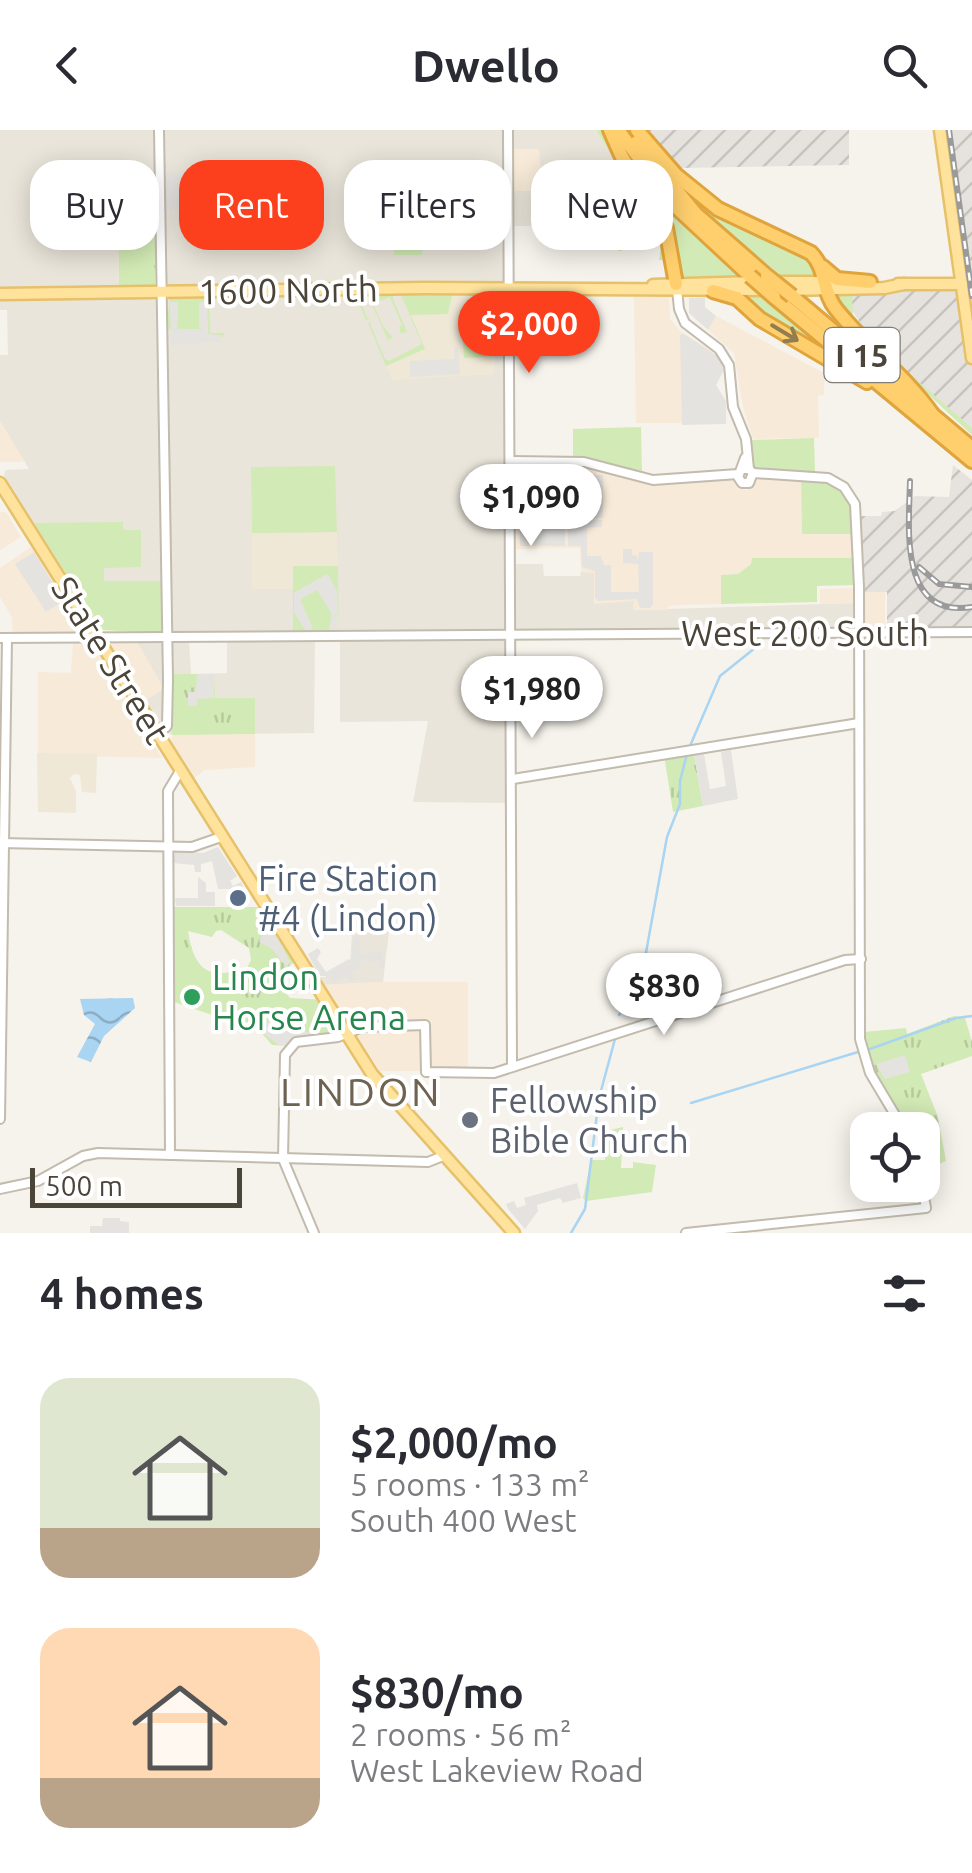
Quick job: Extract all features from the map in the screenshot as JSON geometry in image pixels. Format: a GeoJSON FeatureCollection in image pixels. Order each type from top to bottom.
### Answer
{"type":"FeatureCollection","features":[{"type":"Feature","properties":{"kind":"highway"},"geometry":{"type":"LineString","coordinates":[[610,130],[666,228],[676,288]]}},
{"type":"Feature","properties":{"kind":"highway","name":"I 15"},"geometry":{"type":"LineString","coordinates":[[618,130],[676,208],[745,282],[774,297],[972,461]]}},
{"type":"Feature","properties":{"kind":"highway"},"geometry":{"type":"LineString","coordinates":[[634,130],[676,175],[718,209],[811,253],[837,279],[870,282]]}},
{"type":"Feature","properties":{"kind":"highway","name":"I 15"},"geometry":{"type":"LineString","coordinates":[[634,130],[689,206],[972,448]]}},
{"type":"Feature","properties":{"kind":"highway"},"geometry":{"type":"LineString","coordinates":[[821,265],[834,296],[834,306],[912,385],[932,414]]}},
{"type":"Feature","properties":{"kind":"highway"},"geometry":{"type":"LineString","coordinates":[[745,282],[749,310]]}},
{"type":"Feature","properties":{"kind":"highway"},"geometry":{"type":"LineString","coordinates":[[713,291],[732,296],[911,410]]}},
{"type":"Feature","properties":{"kind":"main road"},"geometry":{"type":"LineString","coordinates":[[940,130],[967,284],[972,358]]}},
{"type":"Feature","properties":{"kind":"main road","name":"1600 North"},"geometry":{"type":"LineString","coordinates":[[0,294],[644,285],[713,291],[745,282]]}},
{"type":"Feature","properties":{"kind":"main road","name":"1600 North"},"geometry":{"type":"LineString","coordinates":[[676,288],[745,282],[830,287],[967,284]]}},
{"type":"Feature","properties":{"kind":"main road","name":"1600 North"},"geometry":{"type":"LineString","coordinates":[[830,287],[870,282],[904,284]]}},
{"type":"Feature","properties":{"kind":"main road","name":"State Street"},"geometry":{"type":"LineString","coordinates":[[0,483],[347,1033]]}},
{"type":"Feature","properties":{"kind":"main road"},"geometry":{"type":"LineString","coordinates":[[347,1033],[372,1074],[514,1233]]}},
{"type":"Feature","properties":{"kind":"street"},"geometry":{"type":"LineString","coordinates":[[158,735],[167,726],[159,130]]}},
{"type":"Feature","properties":{"kind":"street"},"geometry":{"type":"LineString","coordinates":[[508,130],[512,1067]]}},
{"type":"Feature","properties":{"kind":"street"},"geometry":{"type":"LineString","coordinates":[[676,288],[680,314],[688,328],[716,346],[727,360],[733,407],[744,432],[746,474]]}},
{"type":"Feature","properties":{"kind":"street"},"geometry":{"type":"LineString","coordinates":[[511,461],[584,462],[653,480],[746,474],[818,476],[834,480],[849,494],[856,509],[860,632],[862,1050],[870,1073],[893,1112]]}},
{"type":"Feature","properties":{"kind":"street","name":"West 200 South"},"geometry":{"type":"LineString","coordinates":[[4,638],[972,632]]}},
{"type":"Feature","properties":{"kind":"street"},"geometry":{"type":"LineString","coordinates":[[0,1119],[4,638]]}},
{"type":"Feature","properties":{"kind":"street"},"geometry":{"type":"LineString","coordinates":[[513,779],[859,723]]}},
{"type":"Feature","properties":{"kind":"street"},"geometry":{"type":"LineString","coordinates":[[170,1156],[168,791],[180,771]]}},
{"type":"Feature","properties":{"kind":"street"},"geometry":{"type":"LineString","coordinates":[[2,843],[203,846],[222,837]]}},
{"type":"Feature","properties":{"kind":"street"},"geometry":{"type":"LineString","coordinates":[[314,1233],[283,1159],[285,1055],[303,1040],[347,1033],[363,1026],[425,1025],[426,1072],[485,1074],[845,960],[861,959]]}},
{"type":"Feature","properties":{"kind":"street"},"geometry":{"type":"LineString","coordinates":[[0,1190],[38,1181],[83,1156],[98,1153],[421,1162],[433,1162],[444,1156]]}},
{"type":"Feature","properties":{"kind":"street"},"geometry":{"type":"LineString","coordinates":[[686,1233],[926,1208],[925,1202]]}},
{"type":"Feature","properties":{"kind":"shaded area"},"geometry":{"type":"Polygon","coordinates":[[[0,130],[156,130],[157,160],[30,160],[30,250],[119,250],[119,288],[0,290],[0,130]]]}},
{"type":"Feature","properties":{"kind":"shaded area"},"geometry":{"type":"Polygon","coordinates":[[[163,130],[503,130],[503,160],[344,160],[344,250],[505,250],[505,283],[166,287],[163,130]]]}},
{"type":"Feature","properties":{"kind":"shaded area"},"geometry":{"type":"Polygon","coordinates":[[[511,130],[596,130],[616,160],[531,162],[512,149],[511,130]]]}},
{"type":"Feature","properties":{"kind":"shaded area"},"geometry":{"type":"Polygon","coordinates":[[[649,130],[849,130],[849,165],[679,168],[649,130]]]}},
{"type":"Feature","properties":{"kind":"shaded area"},"geometry":{"type":"Polygon","coordinates":[[[934,130],[972,130],[972,428],[876,346],[843,297],[851,291],[956,290],[934,130]]]}},
{"type":"Feature","properties":{"kind":"shaded area"},"geometry":{"type":"Polygon","coordinates":[[[512,149],[539,149],[540,160],[531,160],[531,191],[512,191],[512,149]]]}},
{"type":"Feature","properties":{"kind":"shaded area"},"geometry":{"type":"Polygon","coordinates":[[[165,173],[179,173],[179,210],[165,210],[165,173]]]}},
{"type":"Feature","properties":{"kind":"shaded area"},"geometry":{"type":"Polygon","coordinates":[[[531,190],[531,226],[513,226],[512,191],[531,190]]]}},
{"type":"Feature","properties":{"kind":"shaded area"},"geometry":{"type":"Polygon","coordinates":[[[453,292],[487,292],[494,374],[392,380],[386,366],[424,349],[411,314],[448,314],[453,292]]]}},
{"type":"Feature","properties":{"kind":"shaded area"},"geometry":{"type":"Polygon","coordinates":[[[487,292],[506,292],[508,631],[170,633],[169,581],[104,582],[104,568],[124,530],[123,523],[34,523],[4,475],[6,470],[29,469],[0,421],[0,355],[8,355],[7,310],[0,310],[0,298],[401,293],[425,349],[387,366],[392,379],[494,374],[487,292]]]}},
{"type":"Feature","properties":{"kind":"shaded area"},"geometry":{"type":"Polygon","coordinates":[[[634,297],[669,297],[670,319],[680,331],[713,352],[715,384],[725,423],[636,423],[634,297]]]}},
{"type":"Feature","properties":{"kind":"shaded area"},"geometry":{"type":"Polygon","coordinates":[[[689,298],[705,298],[705,307],[716,316],[708,330],[689,313],[689,298]]]}},
{"type":"Feature","properties":{"kind":"shaded area"},"geometry":{"type":"Polygon","coordinates":[[[207,301],[206,334],[220,335],[220,342],[171,345],[170,302],[178,302],[177,329],[202,329],[199,302],[207,301]]]}},
{"type":"Feature","properties":{"kind":"shaded area"},"geometry":{"type":"Polygon","coordinates":[[[716,316],[824,373],[824,395],[818,396],[819,438],[753,439],[734,353],[708,330],[716,316]]]}},
{"type":"Feature","properties":{"kind":"shaded area"},"geometry":{"type":"Polygon","coordinates":[[[680,335],[719,357],[724,370],[716,385],[726,401],[726,424],[682,425],[680,335]]]}},
{"type":"Feature","properties":{"kind":"shaded area"},"geometry":{"type":"Polygon","coordinates":[[[454,347],[458,347],[460,374],[410,377],[410,361],[454,359],[454,347]]]}},
{"type":"Feature","properties":{"kind":"shaded area"},"geometry":{"type":"Polygon","coordinates":[[[0,421],[25,462],[0,462],[0,421]]]}},
{"type":"Feature","properties":{"kind":"shaded area"},"geometry":{"type":"Polygon","coordinates":[[[515,465],[581,465],[651,483],[732,480],[740,483],[743,490],[749,490],[751,483],[761,479],[801,479],[802,534],[852,534],[852,558],[752,558],[751,564],[738,574],[721,575],[721,604],[633,610],[634,601],[594,604],[594,573],[581,572],[580,548],[516,549],[515,465]]]}},
{"type":"Feature","properties":{"kind":"shaded area"},"geometry":{"type":"Polygon","coordinates":[[[953,465],[972,480],[972,627],[887,629],[887,592],[864,592],[861,516],[895,511],[915,496],[949,497],[953,465]]]}},
{"type":"Feature","properties":{"kind":"shaded area"},"geometry":{"type":"Polygon","coordinates":[[[519,469],[538,469],[539,504],[555,503],[555,470],[564,469],[564,510],[558,510],[558,515],[565,515],[565,546],[520,546],[519,469]]]}},
{"type":"Feature","properties":{"kind":"shaded area"},"geometry":{"type":"Polygon","coordinates":[[[568,470],[577,470],[577,502],[594,501],[594,475],[603,475],[603,518],[577,519],[602,520],[602,527],[587,528],[587,556],[601,556],[604,565],[611,565],[611,592],[639,592],[638,564],[623,563],[623,549],[632,549],[638,561],[639,552],[653,552],[650,608],[640,608],[637,599],[595,598],[595,571],[582,567],[581,546],[568,546],[568,470]]]}},
{"type":"Feature","properties":{"kind":"shaded area"},"geometry":{"type":"Polygon","coordinates":[[[0,512],[6,512],[21,537],[0,550],[0,512]]]}},
{"type":"Feature","properties":{"kind":"shaded area"},"geometry":{"type":"Polygon","coordinates":[[[337,532],[338,566],[294,566],[293,589],[252,589],[252,533],[337,532]]]}},
{"type":"Feature","properties":{"kind":"shaded area"},"geometry":{"type":"Polygon","coordinates":[[[31,547],[84,634],[13,635],[12,617],[0,597],[0,568],[31,547]]]}},
{"type":"Feature","properties":{"kind":"shaded area"},"geometry":{"type":"Polygon","coordinates":[[[34,552],[64,601],[46,612],[15,564],[34,552]]]}},
{"type":"Feature","properties":{"kind":"shaded area"},"geometry":{"type":"Polygon","coordinates":[[[516,564],[543,564],[544,576],[594,572],[607,601],[634,601],[634,610],[856,603],[856,629],[516,631],[516,564]]]}},
{"type":"Feature","properties":{"kind":"shaded area"},"geometry":{"type":"Polygon","coordinates":[[[328,574],[337,591],[337,632],[329,632],[332,614],[317,590],[300,600],[313,628],[306,631],[294,612],[294,593],[328,574]]]}},
{"type":"Feature","properties":{"kind":"shaded area"},"geometry":{"type":"Polygon","coordinates":[[[856,588],[856,603],[820,604],[820,589],[856,588]]]}},
{"type":"Feature","properties":{"kind":"shaded area"},"geometry":{"type":"Polygon","coordinates":[[[864,592],[885,592],[885,628],[864,626],[864,592]]]}},
{"type":"Feature","properties":{"kind":"shaded area"},"geometry":{"type":"Polygon","coordinates":[[[315,640],[314,733],[172,735],[145,701],[138,642],[189,642],[191,674],[227,673],[227,641],[315,640]]]}},
{"type":"Feature","properties":{"kind":"shaded area"},"geometry":{"type":"Polygon","coordinates":[[[340,640],[508,640],[509,803],[413,802],[428,721],[340,722],[340,640]]]}},
{"type":"Feature","properties":{"kind":"shaded area"},"geometry":{"type":"Polygon","coordinates":[[[108,641],[137,641],[164,689],[145,701],[108,641]]]}},
{"type":"Feature","properties":{"kind":"shaded area"},"geometry":{"type":"Polygon","coordinates":[[[73,642],[90,642],[162,758],[38,755],[38,672],[71,673],[73,642]]]}},
{"type":"Feature","properties":{"kind":"shaded area"},"geometry":{"type":"Polygon","coordinates":[[[197,674],[214,674],[214,698],[197,699],[197,706],[188,706],[188,692],[196,692],[197,674]]]}},
{"type":"Feature","properties":{"kind":"shaded area"},"geometry":{"type":"Polygon","coordinates":[[[255,734],[255,767],[205,770],[194,778],[172,744],[172,735],[255,734]]]}},
{"type":"Feature","properties":{"kind":"shaded area"},"geometry":{"type":"Polygon","coordinates":[[[731,750],[738,799],[703,806],[694,755],[704,754],[710,789],[726,786],[721,752],[731,750]]]}},
{"type":"Feature","properties":{"kind":"shaded area"},"geometry":{"type":"Polygon","coordinates":[[[37,753],[97,754],[96,793],[82,792],[80,775],[70,778],[76,791],[76,813],[38,812],[37,753]]]}},
{"type":"Feature","properties":{"kind":"shaded area"},"geometry":{"type":"Polygon","coordinates":[[[218,847],[237,876],[230,881],[233,886],[241,882],[244,889],[218,889],[212,861],[201,864],[201,872],[195,872],[194,865],[173,863],[175,850],[203,853],[218,847]]]}},
{"type":"Feature","properties":{"kind":"shaded area"},"geometry":{"type":"Polygon","coordinates":[[[198,877],[206,883],[206,892],[215,892],[215,906],[176,906],[175,898],[198,898],[198,877]]]}},
{"type":"Feature","properties":{"kind":"shaded area"},"geometry":{"type":"Polygon","coordinates":[[[266,929],[277,937],[290,962],[286,966],[271,948],[259,942],[266,929]]]}},
{"type":"Feature","properties":{"kind":"shaded area"},"geometry":{"type":"Polygon","coordinates":[[[389,931],[383,982],[323,985],[318,977],[326,977],[350,964],[352,933],[389,931]]]}},
{"type":"Feature","properties":{"kind":"shaded area"},"geometry":{"type":"Polygon","coordinates":[[[354,937],[360,937],[360,954],[382,951],[385,966],[380,968],[379,959],[360,960],[359,968],[350,972],[354,979],[349,982],[346,975],[334,983],[319,976],[308,954],[318,948],[321,952],[317,959],[326,972],[351,961],[354,937]]]}},
{"type":"Feature","properties":{"kind":"shaded area"},"geometry":{"type":"Polygon","coordinates":[[[468,982],[468,1071],[380,1071],[323,985],[468,982]]]}},
{"type":"Feature","properties":{"kind":"shaded area"},"geometry":{"type":"Polygon","coordinates":[[[270,1019],[305,1032],[323,1033],[323,1037],[280,1046],[259,1030],[270,1019]]]}},
{"type":"Feature","properties":{"kind":"shaded area"},"geometry":{"type":"Polygon","coordinates":[[[905,1055],[910,1072],[885,1079],[876,1064],[905,1055]]]}},
{"type":"Feature","properties":{"kind":"shaded area"},"geometry":{"type":"Polygon","coordinates":[[[577,1183],[581,1198],[563,1203],[560,1198],[537,1205],[538,1211],[525,1229],[506,1204],[514,1201],[517,1208],[526,1205],[524,1198],[577,1183]]]}},
{"type":"Feature","properties":{"kind":"shaded area"},"geometry":{"type":"Polygon","coordinates":[[[103,1218],[129,1222],[129,1233],[90,1233],[90,1226],[102,1226],[103,1218]]]}},
{"type":"Feature","properties":{"kind":"green space"},"geometry":{"type":"Polygon","coordinates":[[[596,130],[603,130],[621,160],[615,160],[596,130]]]}},
{"type":"Feature","properties":{"kind":"green space"},"geometry":{"type":"Polygon","coordinates":[[[680,184],[743,227],[805,254],[819,271],[817,278],[784,278],[714,220],[680,184]]]}},
{"type":"Feature","properties":{"kind":"green space"},"geometry":{"type":"Polygon","coordinates":[[[673,216],[740,279],[681,279],[673,216]]]}},
{"type":"Feature","properties":{"kind":"green space"},"geometry":{"type":"Polygon","coordinates":[[[119,250],[156,250],[155,287],[119,288],[119,250]]]}},
{"type":"Feature","properties":{"kind":"green space"},"geometry":{"type":"Polygon","coordinates":[[[394,250],[423,250],[421,255],[394,255],[394,250]]]}},
{"type":"Feature","properties":{"kind":"green space"},"geometry":{"type":"Polygon","coordinates":[[[660,250],[665,250],[668,279],[664,260],[659,260],[660,250]]]}},
{"type":"Feature","properties":{"kind":"green space"},"geometry":{"type":"Polygon","coordinates":[[[453,292],[448,314],[411,315],[425,349],[386,366],[368,323],[372,322],[389,361],[422,344],[397,293],[453,292]]]}},
{"type":"Feature","properties":{"kind":"green space"},"geometry":{"type":"Polygon","coordinates":[[[852,292],[853,317],[874,342],[889,344],[889,356],[972,428],[972,435],[862,333],[835,300],[837,294],[852,292]]]}},
{"type":"Feature","properties":{"kind":"green space"},"geometry":{"type":"Polygon","coordinates":[[[394,293],[407,332],[401,334],[402,325],[390,297],[373,304],[393,338],[388,340],[369,298],[364,296],[360,300],[367,318],[371,318],[366,320],[355,294],[394,293]]]}},
{"type":"Feature","properties":{"kind":"green space"},"geometry":{"type":"Polygon","coordinates":[[[313,294],[209,297],[210,333],[224,333],[223,337],[208,334],[207,301],[202,329],[177,329],[178,302],[171,329],[166,329],[170,296],[313,294]]]}},
{"type":"Feature","properties":{"kind":"green space"},"geometry":{"type":"Polygon","coordinates":[[[759,294],[846,366],[757,311],[746,296],[759,294]]]}},
{"type":"Feature","properties":{"kind":"green space"},"geometry":{"type":"Polygon","coordinates":[[[485,312],[487,357],[464,358],[462,313],[485,312]]]}},
{"type":"Feature","properties":{"kind":"green space"},"geometry":{"type":"Polygon","coordinates":[[[641,427],[642,473],[573,458],[573,429],[641,427]]]}},
{"type":"Feature","properties":{"kind":"green space"},"geometry":{"type":"Polygon","coordinates":[[[814,438],[815,472],[757,473],[751,466],[751,440],[814,438]]]}},
{"type":"Feature","properties":{"kind":"green space"},"geometry":{"type":"Polygon","coordinates":[[[335,466],[337,532],[252,533],[251,467],[335,466]]]}},
{"type":"Feature","properties":{"kind":"green space"},"geometry":{"type":"Polygon","coordinates":[[[801,479],[827,483],[843,492],[851,508],[852,534],[802,534],[801,479]]]}},
{"type":"Feature","properties":{"kind":"green space"},"geometry":{"type":"Polygon","coordinates":[[[123,522],[124,530],[141,530],[141,567],[104,568],[104,581],[161,581],[162,633],[102,630],[34,523],[123,522]]]}},
{"type":"Feature","properties":{"kind":"green space"},"geometry":{"type":"Polygon","coordinates":[[[752,558],[852,558],[856,585],[817,586],[817,602],[721,604],[721,575],[738,574],[751,564],[752,558]]]}},
{"type":"Feature","properties":{"kind":"green space"},"geometry":{"type":"Polygon","coordinates":[[[293,566],[338,566],[339,632],[337,591],[327,574],[294,593],[294,612],[306,631],[293,631],[293,566]]]}},
{"type":"Feature","properties":{"kind":"green space"},"geometry":{"type":"Polygon","coordinates":[[[317,589],[332,614],[329,632],[310,632],[312,627],[300,599],[317,589]]]}},
{"type":"Feature","properties":{"kind":"green space"},"geometry":{"type":"Polygon","coordinates":[[[171,674],[214,674],[215,698],[255,698],[255,734],[172,735],[171,674]]]}},
{"type":"Feature","properties":{"kind":"green space"},"geometry":{"type":"Polygon","coordinates":[[[693,749],[703,806],[673,812],[664,755],[693,749]]]}},
{"type":"Feature","properties":{"kind":"green space"},"geometry":{"type":"Polygon","coordinates":[[[168,907],[259,907],[295,962],[277,974],[275,980],[290,998],[325,1000],[336,1033],[290,1046],[272,1045],[252,1022],[236,1023],[168,1000],[168,907]],[[221,930],[212,937],[188,931],[194,955],[212,972],[247,968],[251,960],[249,948],[221,930]]]}},
{"type":"Feature","properties":{"kind":"green space"},"geometry":{"type":"Polygon","coordinates":[[[954,1016],[965,1018],[972,1056],[921,1074],[936,1112],[898,1112],[869,1058],[864,1032],[906,1028],[907,1034],[954,1016]]]}},
{"type":"Feature","properties":{"kind":"green space"},"geometry":{"type":"Polygon","coordinates":[[[623,1127],[621,1168],[633,1168],[633,1162],[656,1165],[652,1192],[586,1201],[583,1198],[591,1160],[605,1160],[606,1131],[623,1127]]]}},
{"type":"Feature","properties":{"kind":"green space"},"geometry":{"type":"Polygon","coordinates":[[[940,1128],[946,1161],[940,1163],[940,1128]]]}},
{"type":"Feature","properties":{"kind":"water"},"geometry":{"type":"Polygon","coordinates":[[[133,998],[135,1008],[104,1036],[91,1062],[77,1057],[95,1024],[84,1015],[80,999],[133,998]]]}},
{"type":"Feature","properties":{"kind":"waterway"},"geometry":{"type":"LineString","coordinates":[[690,746],[720,676],[760,644]]}},
{"type":"Feature","properties":{"kind":"waterway"},"geometry":{"type":"LineString","coordinates":[[619,1015],[633,994],[645,958],[667,837],[680,804],[680,781],[687,754]]}},
{"type":"Feature","properties":{"kind":"waterway"},"geometry":{"type":"LineString","coordinates":[[870,1049],[956,1018],[972,1016]]}},
{"type":"Feature","properties":{"kind":"waterway"},"geometry":{"type":"LineString","coordinates":[[571,1233],[585,1209],[599,1098],[615,1039]]}},
{"type":"Feature","properties":{"kind":"waterway"},"geometry":{"type":"LineString","coordinates":[[691,1103],[858,1052]]}},
{"type":"Feature","properties":{"kind":"railway"},"geometry":{"type":"LineString","coordinates":[[949,130],[972,296]]}},
{"type":"Feature","properties":{"kind":"railway"},"geometry":{"type":"LineString","coordinates":[[910,481],[910,544],[920,585],[931,599],[948,607],[972,607]]}},
{"type":"Feature","properties":{"kind":"railway"},"geometry":{"type":"LineString","coordinates":[[919,567],[939,584],[972,587]]}},
{"type":"Feature","properties":{"kind":"place","name":"Fire Station #4 (Lindon)"},"geometry":{"type":"Point","coordinates":[238,898]}},
{"type":"Feature","properties":{"kind":"place","name":"Lindon Horse Arena"},"geometry":{"type":"Point","coordinates":[192,997]}},
{"type":"Feature","properties":{"kind":"place","name":"Fellowship Bible Church"},"geometry":{"type":"Point","coordinates":[470,1120]}},
{"type":"Feature","properties":{"kind":"district","name":"LINDON"},"geometry":{"type":"Point","coordinates":[361,1091]}}]}
